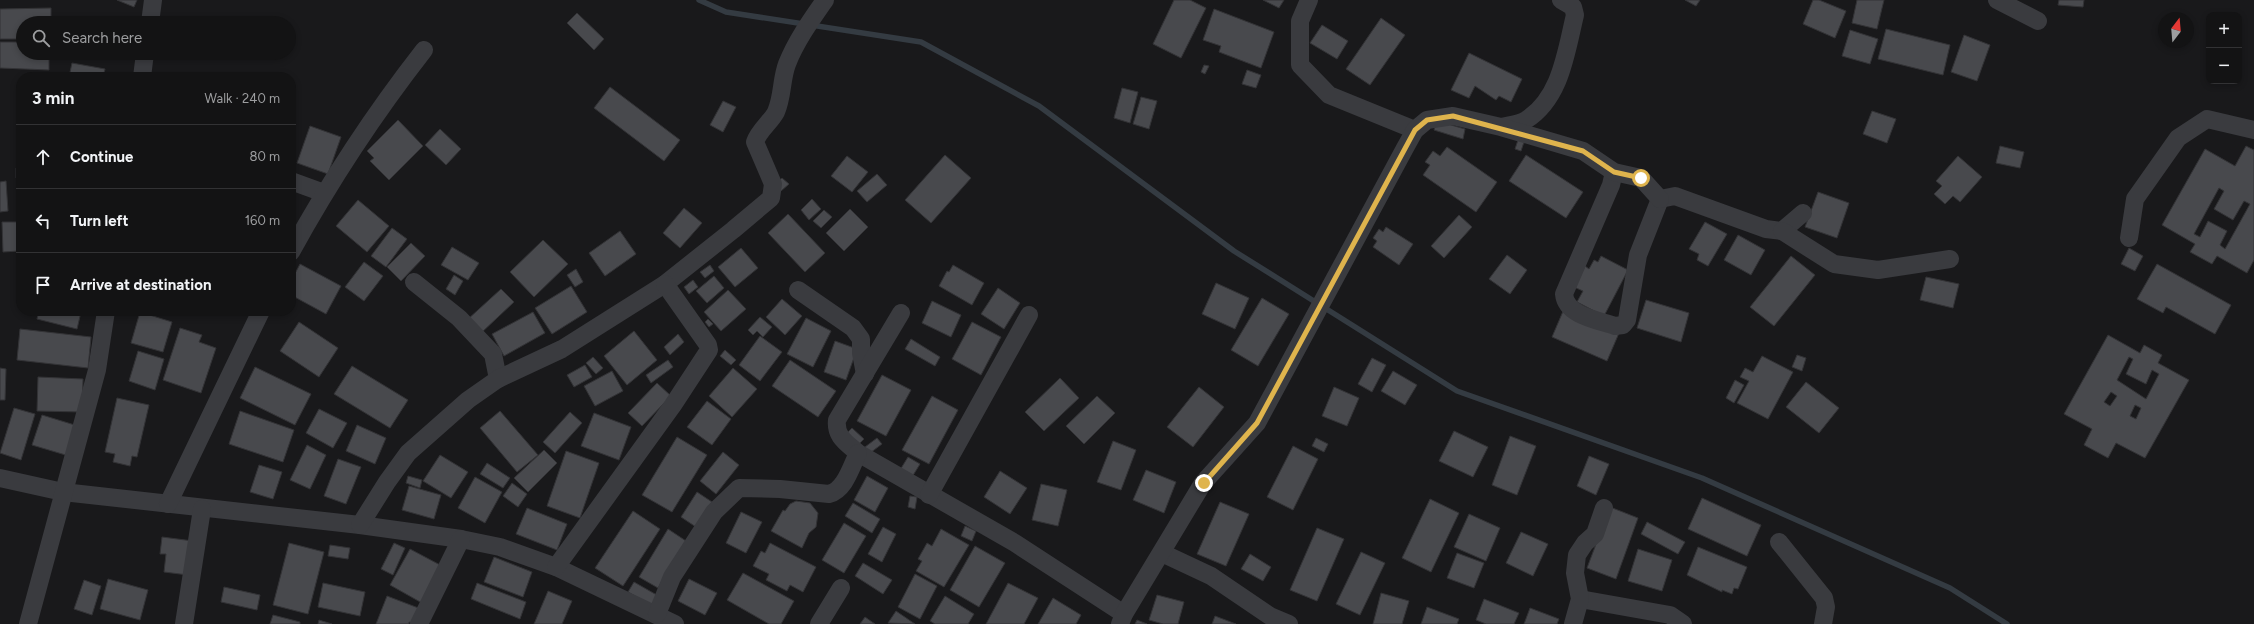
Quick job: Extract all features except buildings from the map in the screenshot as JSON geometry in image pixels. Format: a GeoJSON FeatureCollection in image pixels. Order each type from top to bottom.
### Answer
{"type":"FeatureCollection","features":[{"type":"Feature","properties":{"kind":"street"},"geometry":{"type":"LineString","coordinates":[[151,16],[153,0]]}},
{"type":"Feature","properties":{"kind":"street"},"geometry":{"type":"LineString","coordinates":[[360,525],[387,482],[408,453],[468,400],[498,379],[562,349],[665,284],[771,198],[773,184],[755,142],[757,135],[774,114],[781,99],[787,65],[800,37],[825,0]]}},
{"type":"Feature","properties":{"kind":"street"},"geometry":{"type":"LineString","coordinates":[[1309,0],[1300,21],[1300,65],[1329,95],[1415,130]]}},
{"type":"Feature","properties":{"kind":"street"},"geometry":{"type":"LineString","coordinates":[[1997,0],[2038,21]]}},
{"type":"Feature","properties":{"kind":"street"},"geometry":{"type":"LineString","coordinates":[[1501,127],[1525,121],[1547,100],[1557,84],[1575,15],[1571,2]]}},
{"type":"Feature","properties":{"kind":"street"},"geometry":{"type":"LineString","coordinates":[[296,243],[324,193],[390,94],[424,50]]}},
{"type":"Feature","properties":{"kind":"street"},"geometry":{"type":"LineString","coordinates":[[143,72],[144,60]]}},
{"type":"Feature","properties":{"kind":"street"},"geometry":{"type":"LineString","coordinates":[[902,313],[837,420],[836,429],[840,438],[858,453],[1015,543],[1122,619],[1204,483],[1257,423],[1415,130],[1427,120],[1453,116],[1501,127],[1583,151],[1614,172],[1641,178],[1660,199]]}},
{"type":"Feature","properties":{"kind":"street"},"geometry":{"type":"LineString","coordinates":[[2129,238],[2135,199],[2178,138],[2207,119],[2254,130]]}},
{"type":"Feature","properties":{"kind":"street"},"geometry":{"type":"LineString","coordinates":[[1614,172],[1611,185],[1564,294],[1565,301],[1571,310],[1616,326],[1623,325],[1627,320],[1638,255],[1660,199]]}},
{"type":"Feature","properties":{"kind":"street"},"geometry":{"type":"LineString","coordinates":[[296,183],[324,193]]}},
{"type":"Feature","properties":{"kind":"street"},"geometry":{"type":"LineString","coordinates":[[1660,199],[1675,196],[1766,229],[1782,231],[1834,264],[1878,270],[1950,259]]}},
{"type":"Feature","properties":{"kind":"street"},"geometry":{"type":"LineString","coordinates":[[1782,231],[1803,213]]}},
{"type":"Feature","properties":{"kind":"street"},"geometry":{"type":"LineString","coordinates":[[414,282],[460,318],[494,354],[498,379]]}},
{"type":"Feature","properties":{"kind":"street"},"geometry":{"type":"LineString","coordinates":[[556,567],[673,405],[708,350],[708,345],[665,284]]}},
{"type":"Feature","properties":{"kind":"street"},"geometry":{"type":"LineString","coordinates":[[798,290],[853,328],[861,339],[861,354],[865,374]]}},
{"type":"Feature","properties":{"kind":"street"},"geometry":{"type":"LineString","coordinates":[[929,495],[1029,315]]}},
{"type":"Feature","properties":{"kind":"street"},"geometry":{"type":"LineString","coordinates":[[28,624],[97,370],[105,316]]}},
{"type":"Feature","properties":{"kind":"street"},"geometry":{"type":"LineString","coordinates":[[168,504],[259,316]]}},
{"type":"Feature","properties":{"kind":"street"},"geometry":{"type":"LineString","coordinates":[[657,614],[672,577],[714,512],[739,488],[780,489],[829,494],[836,492],[841,487],[858,453]]}},
{"type":"Feature","properties":{"kind":"street"},"geometry":{"type":"LineString","coordinates":[[0,478],[63,492],[202,509],[360,525],[461,539],[500,547],[556,567],[657,614],[675,624]]}},
{"type":"Feature","properties":{"kind":"street"},"geometry":{"type":"LineString","coordinates":[[1573,624],[1580,599],[1575,573],[1577,555],[1585,543],[1595,534],[1604,508]]}},
{"type":"Feature","properties":{"kind":"street"},"geometry":{"type":"LineString","coordinates":[[184,624],[202,509]]}},
{"type":"Feature","properties":{"kind":"street"},"geometry":{"type":"LineString","coordinates":[[419,624],[461,539]]}},
{"type":"Feature","properties":{"kind":"street"},"geometry":{"type":"LineString","coordinates":[[1779,542],[1824,598],[1826,607],[1823,624]]}},
{"type":"Feature","properties":{"kind":"street"},"geometry":{"type":"LineString","coordinates":[[1162,553],[1212,576],[1270,616],[1289,624]]}},
{"type":"Feature","properties":{"kind":"street"},"geometry":{"type":"LineString","coordinates":[[819,624],[841,588]]}},
{"type":"Feature","properties":{"kind":"street"},"geometry":{"type":"LineString","coordinates":[[1580,599],[1670,615],[1683,624]]}},
{"type":"Feature","properties":{"kind":"waterway"},"geometry":{"type":"LineString","coordinates":[[699,0],[726,12],[921,42],[1039,106],[1234,251],[1457,391],[1702,478],[1950,588],[2007,624]]}},
{"type":"Feature","properties":{"kind":"route"},"geometry":{"type":"LineString","coordinates":[[1204,483],[1257,423],[1415,130],[1427,120],[1453,116],[1501,127],[1583,151],[1614,172],[1641,178]]}}]}
